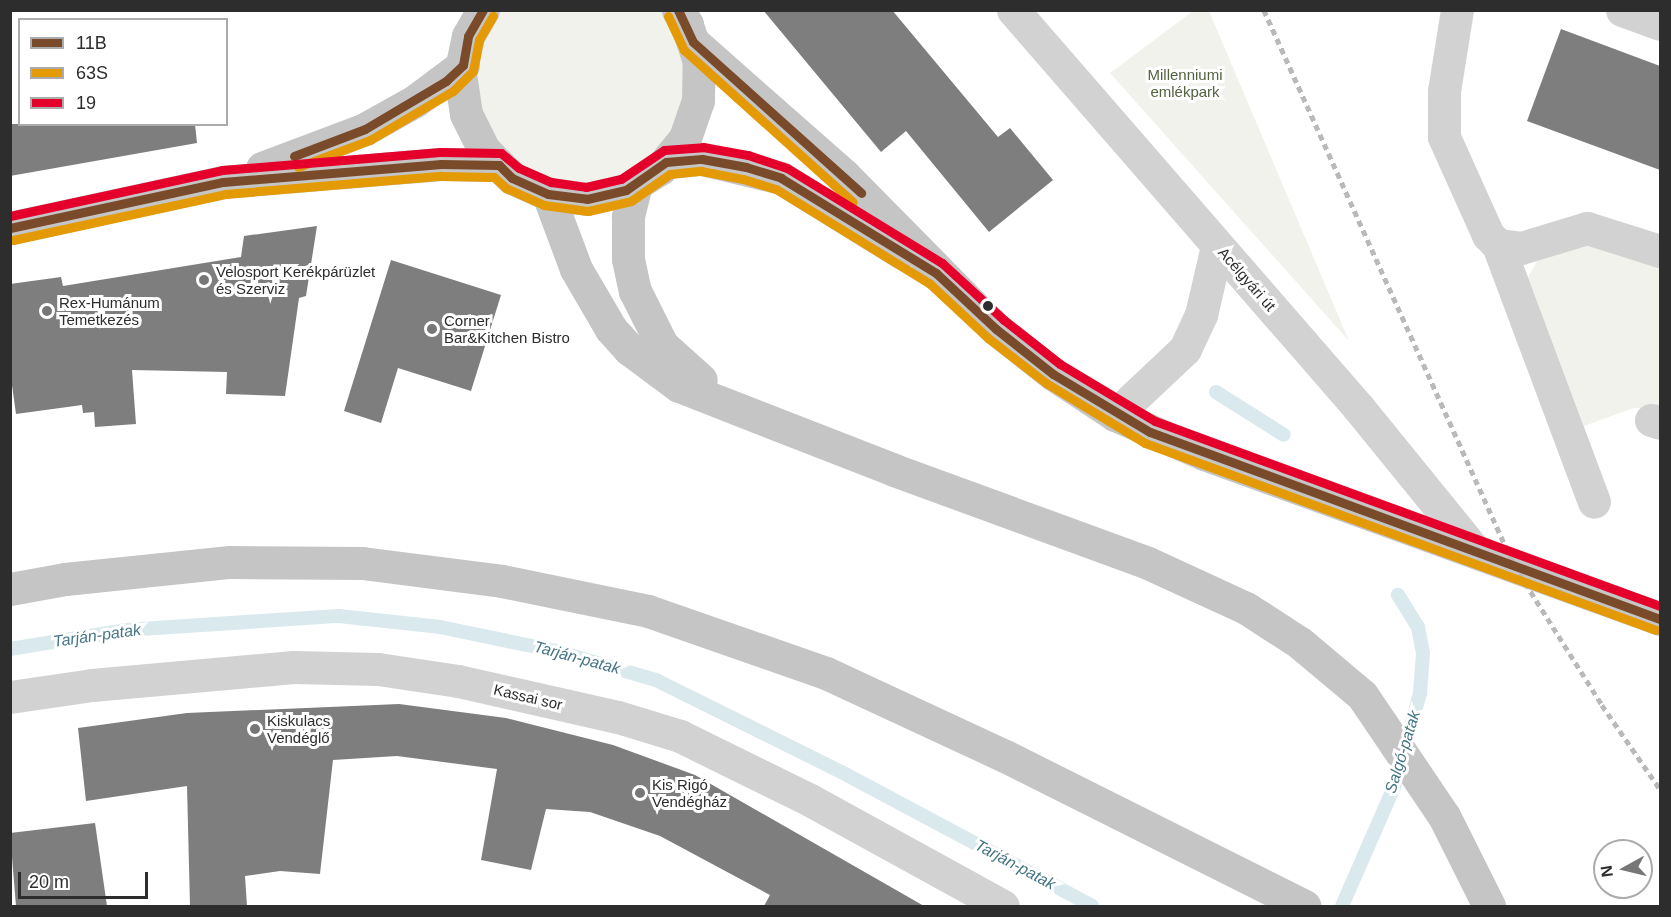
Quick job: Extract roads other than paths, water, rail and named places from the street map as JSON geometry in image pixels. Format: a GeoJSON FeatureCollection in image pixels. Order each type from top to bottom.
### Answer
{"type":"FeatureCollection","features":[{"type":"Feature","properties":{"kind":"main road"},"geometry":{"type":"LineString","coordinates":[[483,10],[468,36],[462,65],[466,114],[484,150],[512,178],[548,194],[587,199],[626,190],[636,184],[666,162],[685,138],[698,101],[699,62],[693,42],[678,10]]}},
{"type":"Feature","properties":{"kind":"main road"},"geometry":{"type":"LineString","coordinates":[[693,42],[844,175],[936,273],[1004,336],[1115,415],[1204,454],[1660,619]]}},
{"type":"Feature","properties":{"kind":"main road"},"geometry":{"type":"LineString","coordinates":[[223,182],[365,129],[423,96],[462,65]]}},
{"type":"Feature","properties":{"kind":"main road"},"geometry":{"type":"LineString","coordinates":[[666,162],[702,159],[781,178],[936,273]]}},
{"type":"Feature","properties":{"kind":"main road"},"geometry":{"type":"LineString","coordinates":[[10,228],[223,182],[441,164],[499,165]]}},
{"type":"Feature","properties":{"kind":"main road"},"geometry":{"type":"LineString","coordinates":[[636,184],[628,217],[628,259],[635,291],[648,324],[678,363],[760,419]]}},
{"type":"Feature","properties":{"kind":"main road"},"geometry":{"type":"LineString","coordinates":[[548,194],[590,296],[628,349],[679,386],[760,419],[1111,549],[1246,608],[1300,643],[1362,695],[1444,816],[1489,906]]}},
{"type":"Feature","properties":{"kind":"main road"},"geometry":{"type":"LineString","coordinates":[[10,589],[65,579],[230,562],[362,563],[502,581],[648,611],[826,673],[1005,756],[1296,901]]}},
{"type":"Feature","properties":{"kind":"street","name":"Acélgyári út"},"geometry":{"type":"LineString","coordinates":[[1013,10],[1373,424],[1476,552]]}},
{"type":"Feature","properties":{"kind":"street"},"geometry":{"type":"LineString","coordinates":[[1457,10],[1444,91],[1444,137],[1480,219],[1498,245],[1594,502]]}},
{"type":"Feature","properties":{"kind":"street"},"geometry":{"type":"LineString","coordinates":[[1622,10],[1660,24]]}},
{"type":"Feature","properties":{"kind":"street"},"geometry":{"type":"LineString","coordinates":[[1498,245],[1521,248],[1587,228],[1660,251]]}},
{"type":"Feature","properties":{"kind":"street"},"geometry":{"type":"LineString","coordinates":[[1115,415],[1185,349],[1201,315],[1217,246]]}},
{"type":"Feature","properties":{"kind":"street","name":"Kassai sor"},"geometry":{"type":"LineString","coordinates":[[10,697],[92,685],[293,667],[378,669],[458,681],[618,717],[680,736],[810,800],[1003,906]]}},
{"type":"Feature","properties":{"kind":"waterway","name":"Salgó-patak"},"geometry":{"type":"LineString","coordinates":[[1216,392],[1284,435]]}},
{"type":"Feature","properties":{"kind":"waterway","name":"Salgó-patak"},"geometry":{"type":"LineString","coordinates":[[1342,906],[1394,787],[1420,693],[1423,653],[1418,627],[1398,595]]}},
{"type":"Feature","properties":{"kind":"waterway","name":"Tarján-patak"},"geometry":{"type":"LineString","coordinates":[[10,649],[126,630],[339,616],[440,627],[556,651],[656,680],[847,775],[1092,906]]}},
{"type":"Feature","properties":{"kind":"railway"},"geometry":{"type":"LineString","coordinates":[[1264,10],[1514,565],[1602,705],[1660,789]]}},
{"type":"Feature","properties":{"kind":"place","name":"Velosport Kerékpárüzlet és Szerviz"},"geometry":{"type":"Point","coordinates":[204,280]}},
{"type":"Feature","properties":{"kind":"place","name":"Rex-Humánum Temetkezés"},"geometry":{"type":"Point","coordinates":[47,311]}},
{"type":"Feature","properties":{"kind":"place","name":"Corner Bar&Kitchen Bistro"},"geometry":{"type":"Point","coordinates":[432,329]}},
{"type":"Feature","properties":{"kind":"place","name":"Kiskulacs Vendéglő"},"geometry":{"type":"Point","coordinates":[255,729]}},
{"type":"Feature","properties":{"kind":"place","name":"Kis Rigó Vendégház"},"geometry":{"type":"Point","coordinates":[640,793]}},
{"type":"Feature","properties":{"kind":"park label","name":"Millenniumi emlékpark"},"geometry":{"type":"Point","coordinates":[1185,82]}}]}
